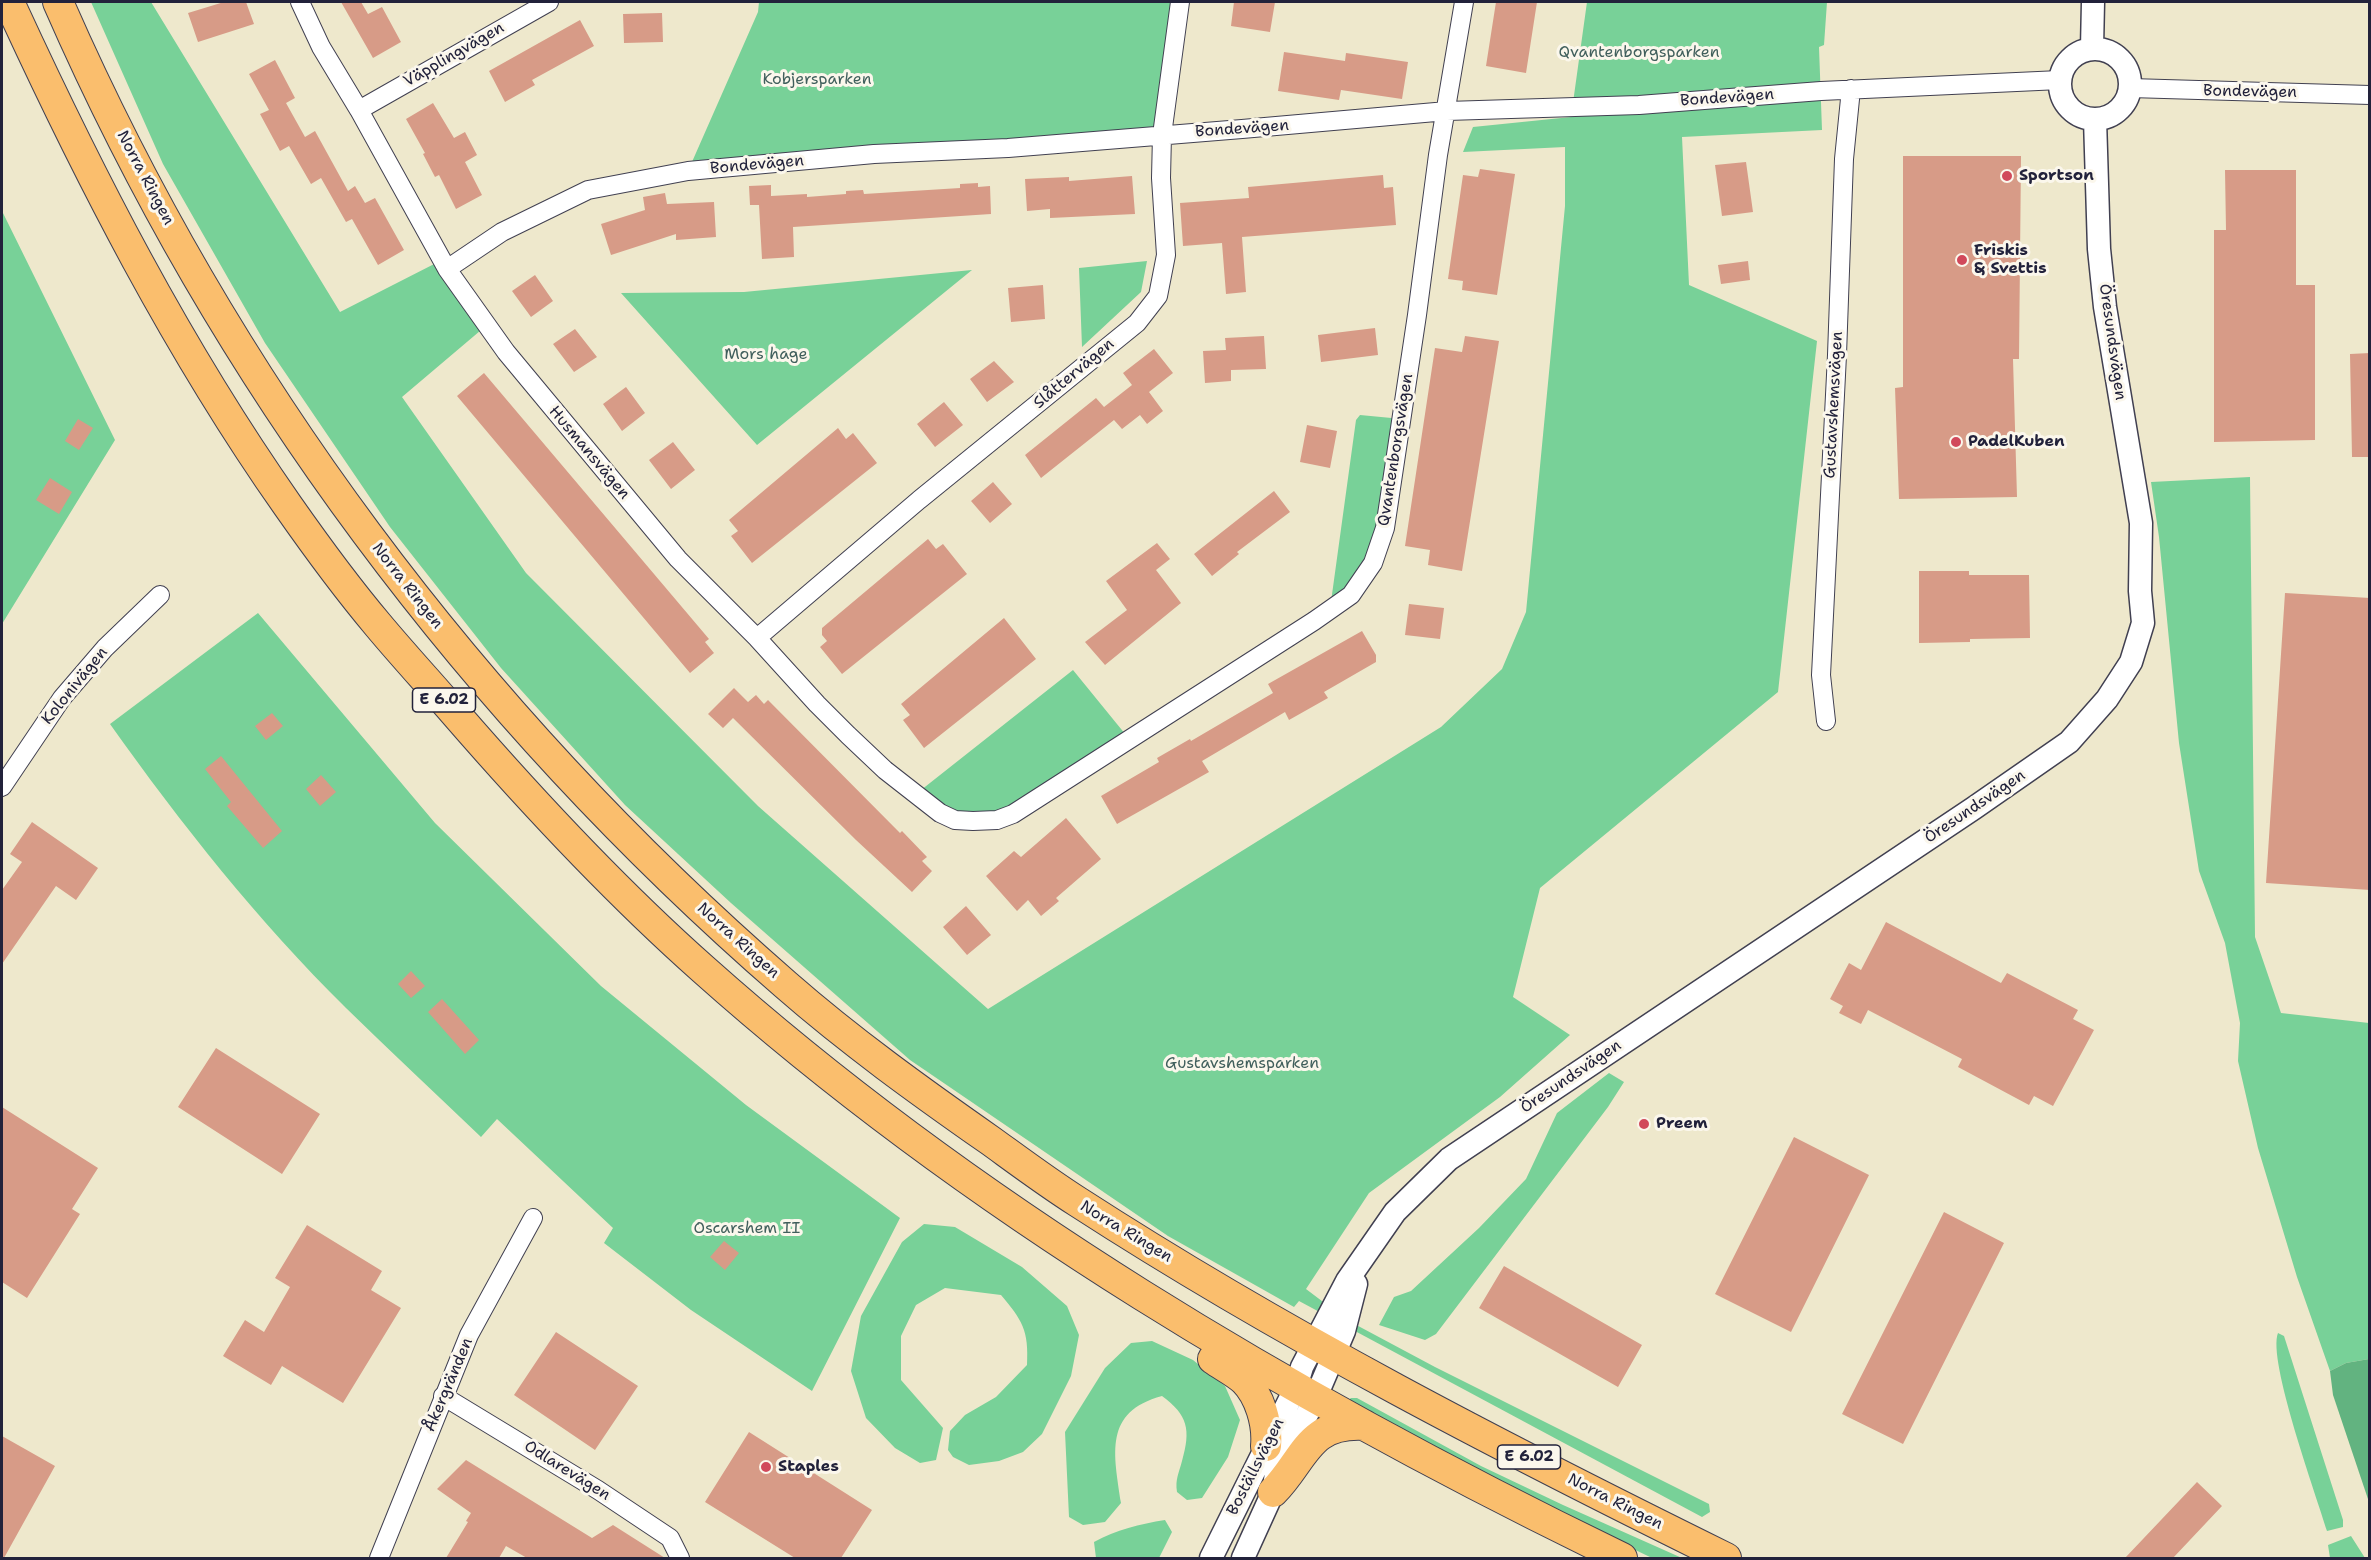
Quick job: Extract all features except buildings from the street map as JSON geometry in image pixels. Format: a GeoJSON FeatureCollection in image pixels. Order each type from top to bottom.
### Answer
{"type":"FeatureCollection","features":[{"type":"Feature","properties":{"kind":"main road","name":"Norra Ringen"},"geometry":{"type":"LineString","coordinates":[[9,2],[112,215],[198,368],[288,505],[376,623],[549,817],[612,883],[703,970],[839,1083],[920,1145],[998,1200],[1132,1287],[1313,1375],[1372,1376],[1726,1558]]}},
{"type":"Feature","properties":{"kind":"main road","name":"Norra Ringen"},"geometry":{"type":"LineString","coordinates":[[58,2],[150,192],[237,345],[327,482],[414,598],[505,707],[664,873],[789,988],[945,1109],[1076,1201],[1287,1329],[1313,1375],[1364,1425],[1545,1521],[1622,1558]]}},
{"type":"Feature","properties":{"kind":"main road"},"geometry":{"type":"LineString","coordinates":[[1132,1287],[1150,1318],[1245,1381],[1262,1413],[1267,1435],[1266,1446]]}},
{"type":"Feature","properties":{"kind":"main road"},"geometry":{"type":"LineString","coordinates":[[1273,1492],[1286,1479],[1305,1449],[1316,1439],[1339,1427],[1364,1425]]}},
{"type":"Feature","properties":{"kind":"street","name":"Husmansvägen"},"geometry":{"type":"LineString","coordinates":[[300,2],[321,46],[447,269],[506,352],[678,559],[757,638],[817,704],[885,770],[940,813],[955,820],[973,821]]}},
{"type":"Feature","properties":{"kind":"street","name":"Väpplingvägen"},"geometry":{"type":"LineString","coordinates":[[359,110],[549,2]]}},
{"type":"Feature","properties":{"kind":"street","name":"Slåttervägen"},"geometry":{"type":"LineString","coordinates":[[757,638],[919,500],[1137,323],[1158,296],[1166,255],[1161,178],[1162,135],[1180,2]]}},
{"type":"Feature","properties":{"kind":"street","name":"Qvantenborgsvägen"},"geometry":{"type":"LineString","coordinates":[[973,821],[997,820],[1026,807],[1068,777],[1314,621],[1351,595],[1367,574],[1385,528],[1396,465],[1438,155],[1464,2]]}},
{"type":"Feature","properties":{"kind":"street"},"geometry":{"type":"LineString","coordinates":[[2092,48],[2093,2]]}},
{"type":"Feature","properties":{"kind":"street"},"geometry":{"type":"LineString","coordinates":[[2092,48],[2109,51],[2118,57],[2130,77],[2130,88],[2126,100],[2119,110],[2095,119],[2077,114],[2069,108],[2063,100],[2060,80],[2063,68],[2070,58],[2080,51],[2092,48]]}},
{"type":"Feature","properties":{"kind":"street","name":"Bondevägen"},"geometry":{"type":"LineString","coordinates":[[447,269],[502,232],[588,190],[688,171],[874,154],[1008,148],[1447,111],[1639,105],[1851,89],[2060,80]]}},
{"type":"Feature","properties":{"kind":"street","name":"Bondevägen"},"geometry":{"type":"LineString","coordinates":[[2130,88],[2370,94]]}},
{"type":"Feature","properties":{"kind":"street","name":"Gustavshemsvägen"},"geometry":{"type":"LineString","coordinates":[[1826,721],[1821,675],[1844,159],[1851,89]]}},
{"type":"Feature","properties":{"kind":"street","name":"Öresundsvägen"},"geometry":{"type":"LineString","coordinates":[[1313,1375],[1344,1331],[1365,1258],[1395,1212],[1449,1159],[2041,762],[2069,742],[2108,699],[2131,662],[2143,623],[2140,591],[2141,523],[2105,307],[2099,249],[2095,119]]}},
{"type":"Feature","properties":{"kind":"street","name":"Kolonivägen"},"geometry":{"type":"LineString","coordinates":[[2,787],[62,698],[105,648],[160,595]]}},
{"type":"Feature","properties":{"kind":"street","name":"Åkergränden"},"geometry":{"type":"LineString","coordinates":[[380,1558],[469,1335],[533,1218]]}},
{"type":"Feature","properties":{"kind":"street","name":"Boställsvägen"},"geometry":{"type":"LineString","coordinates":[[1211,1558],[1266,1446],[1313,1375]]}},
{"type":"Feature","properties":{"kind":"street","name":"Boställsvägen"},"geometry":{"type":"LineString","coordinates":[[1243,1558],[1273,1492],[1276,1474],[1313,1375]]}},
{"type":"Feature","properties":{"kind":"street","name":"Odlarevägen"},"geometry":{"type":"LineString","coordinates":[[443,1396],[598,1490],[670,1538],[680,1558]]}},
{"type":"Feature","properties":{"kind":"green space","name":"Gustavshemsparken"},"geometry":{"type":"Polygon","coordinates":[[[91,2],[151,2],[340,312],[442,260],[487,325],[402,397],[526,573],[758,806],[988,1009],[1441,727],[1502,669],[1526,612],[1565,206],[1565,147],[1463,152],[1473,127],[1571,117],[1587,2],[1827,2],[1824,45],[1819,47],[1822,130],[1682,137],[1689,285],[1817,341],[1778,692],[1540,888],[1513,997],[1570,1035],[1500,1097],[1369,1193],[1306,1289],[1347,1320],[1435,1367],[1709,1504],[1710,1512],[1702,1517],[1299,1301],[1294,1307],[1168,1236],[910,1060],[731,903],[625,805],[501,668],[390,527],[265,343],[163,164],[91,2]]]}},
{"type":"Feature","properties":{"kind":"green space","name":"Kobjersparken"},"geometry":{"type":"Polygon","coordinates":[[[759,2],[1180,2],[1162,135],[688,171],[758,12],[759,2]]]}},
{"type":"Feature","properties":{"kind":"green space"},"geometry":{"type":"Polygon","coordinates":[[[2,211],[115,440],[2,624],[2,211]]]}},
{"type":"Feature","properties":{"kind":"green space"},"geometry":{"type":"Polygon","coordinates":[[[1147,261],[1141,292],[1082,347],[1079,268],[1147,261]]]}},
{"type":"Feature","properties":{"kind":"green space","name":"Mors hage"},"geometry":{"type":"Polygon","coordinates":[[[972,270],[757,445],[621,293],[744,292],[972,270]]]}},
{"type":"Feature","properties":{"kind":"green space"},"geometry":{"type":"Polygon","coordinates":[[[1360,415],[1402,419],[1378,550],[1330,609],[1356,420],[1360,415]]]}},
{"type":"Feature","properties":{"kind":"green space"},"geometry":{"type":"Polygon","coordinates":[[[2250,477],[2255,937],[2281,1013],[2369,1023],[2369,1359],[2346,1363],[2330,1371],[2297,1277],[2258,1148],[2238,1061],[2240,1023],[2225,943],[2199,871],[2179,743],[2159,537],[2151,482],[2250,477]]]}},
{"type":"Feature","properties":{"kind":"green space","name":"Oscarshem II"},"geometry":{"type":"Polygon","coordinates":[[[258,613],[435,823],[601,986],[746,1105],[900,1218],[812,1391],[691,1310],[604,1243],[613,1228],[497,1119],[481,1137],[346,1008],[282,941],[193,835],[110,724],[258,613]]]}},
{"type":"Feature","properties":{"kind":"green space"},"geometry":{"type":"Polygon","coordinates":[[[1073,670],[1130,740],[1025,807],[973,821],[916,794],[1073,670]]]}},
{"type":"Feature","properties":{"kind":"green space"},"geometry":{"type":"Polygon","coordinates":[[[1609,1073],[1624,1082],[1608,1107],[1436,1334],[1425,1340],[1379,1325],[1394,1297],[1411,1291],[1479,1228],[1526,1179],[1557,1113],[1609,1073]]]}},
{"type":"Feature","properties":{"kind":"green space"},"geometry":{"type":"Polygon","coordinates":[[[924,1224],[955,1227],[1022,1267],[1067,1306],[1079,1335],[1071,1376],[1042,1434],[1023,1452],[999,1461],[969,1465],[953,1457],[948,1450],[950,1431],[965,1415],[996,1397],[1027,1365],[1027,1343],[1023,1326],[1001,1295],[945,1288],[916,1305],[901,1336],[901,1380],[943,1428],[936,1460],[920,1463],[895,1448],[866,1418],[851,1371],[861,1316],[902,1242],[924,1224]]]}},
{"type":"Feature","properties":{"kind":"green space"},"geometry":{"type":"Polygon","coordinates":[[[2278,1333],[2284,1336],[2343,1520],[2343,1527],[2327,1531],[2286,1399],[2277,1348],[2278,1333]]]}},
{"type":"Feature","properties":{"kind":"green space"},"geometry":{"type":"Polygon","coordinates":[[[1152,1341],[1193,1360],[1225,1386],[1240,1420],[1228,1457],[1202,1498],[1187,1500],[1177,1492],[1186,1440],[1182,1417],[1162,1396],[1143,1403],[1121,1424],[1117,1437],[1115,1452],[1121,1503],[1105,1522],[1083,1525],[1069,1517],[1065,1432],[1105,1368],[1131,1343],[1152,1341]]]}},
{"type":"Feature","properties":{"kind":"green space"},"geometry":{"type":"Polygon","coordinates":[[[2370,1359],[2369,1502],[2333,1395],[2330,1371],[2346,1363],[2370,1359]]]}},
{"type":"Feature","properties":{"kind":"green space"},"geometry":{"type":"Polygon","coordinates":[[[1357,1398],[1481,1466],[1682,1558],[1652,1558],[1563,1515],[1347,1401],[1357,1398]]]}},
{"type":"Feature","properties":{"kind":"green space"},"geometry":{"type":"Polygon","coordinates":[[[1165,1520],[1172,1532],[1159,1558],[1096,1558],[1094,1542],[1128,1528],[1165,1520]]]}},
{"type":"Feature","properties":{"kind":"green space"},"geometry":{"type":"Polygon","coordinates":[[[2351,1536],[2365,1558],[2330,1558],[2328,1545],[2351,1536]]]}},
{"type":"Feature","properties":{"kind":"place","name":"Sportson"},"geometry":{"type":"Point","coordinates":[2007,176]}},
{"type":"Feature","properties":{"kind":"place","name":"Friskis & Svettis"},"geometry":{"type":"Point","coordinates":[1962,260]}},
{"type":"Feature","properties":{"kind":"place","name":"PadelKuben"},"geometry":{"type":"Point","coordinates":[1956,442]}},
{"type":"Feature","properties":{"kind":"place","name":"Preem"},"geometry":{"type":"Point","coordinates":[1644,1124]}},
{"type":"Feature","properties":{"kind":"place","name":"Staples"},"geometry":{"type":"Point","coordinates":[766,1467]}},
{"type":"Feature","properties":{"kind":"park label","name":"Qvantenborgsparken"},"geometry":{"type":"Point","coordinates":[1639,53]}}]}
